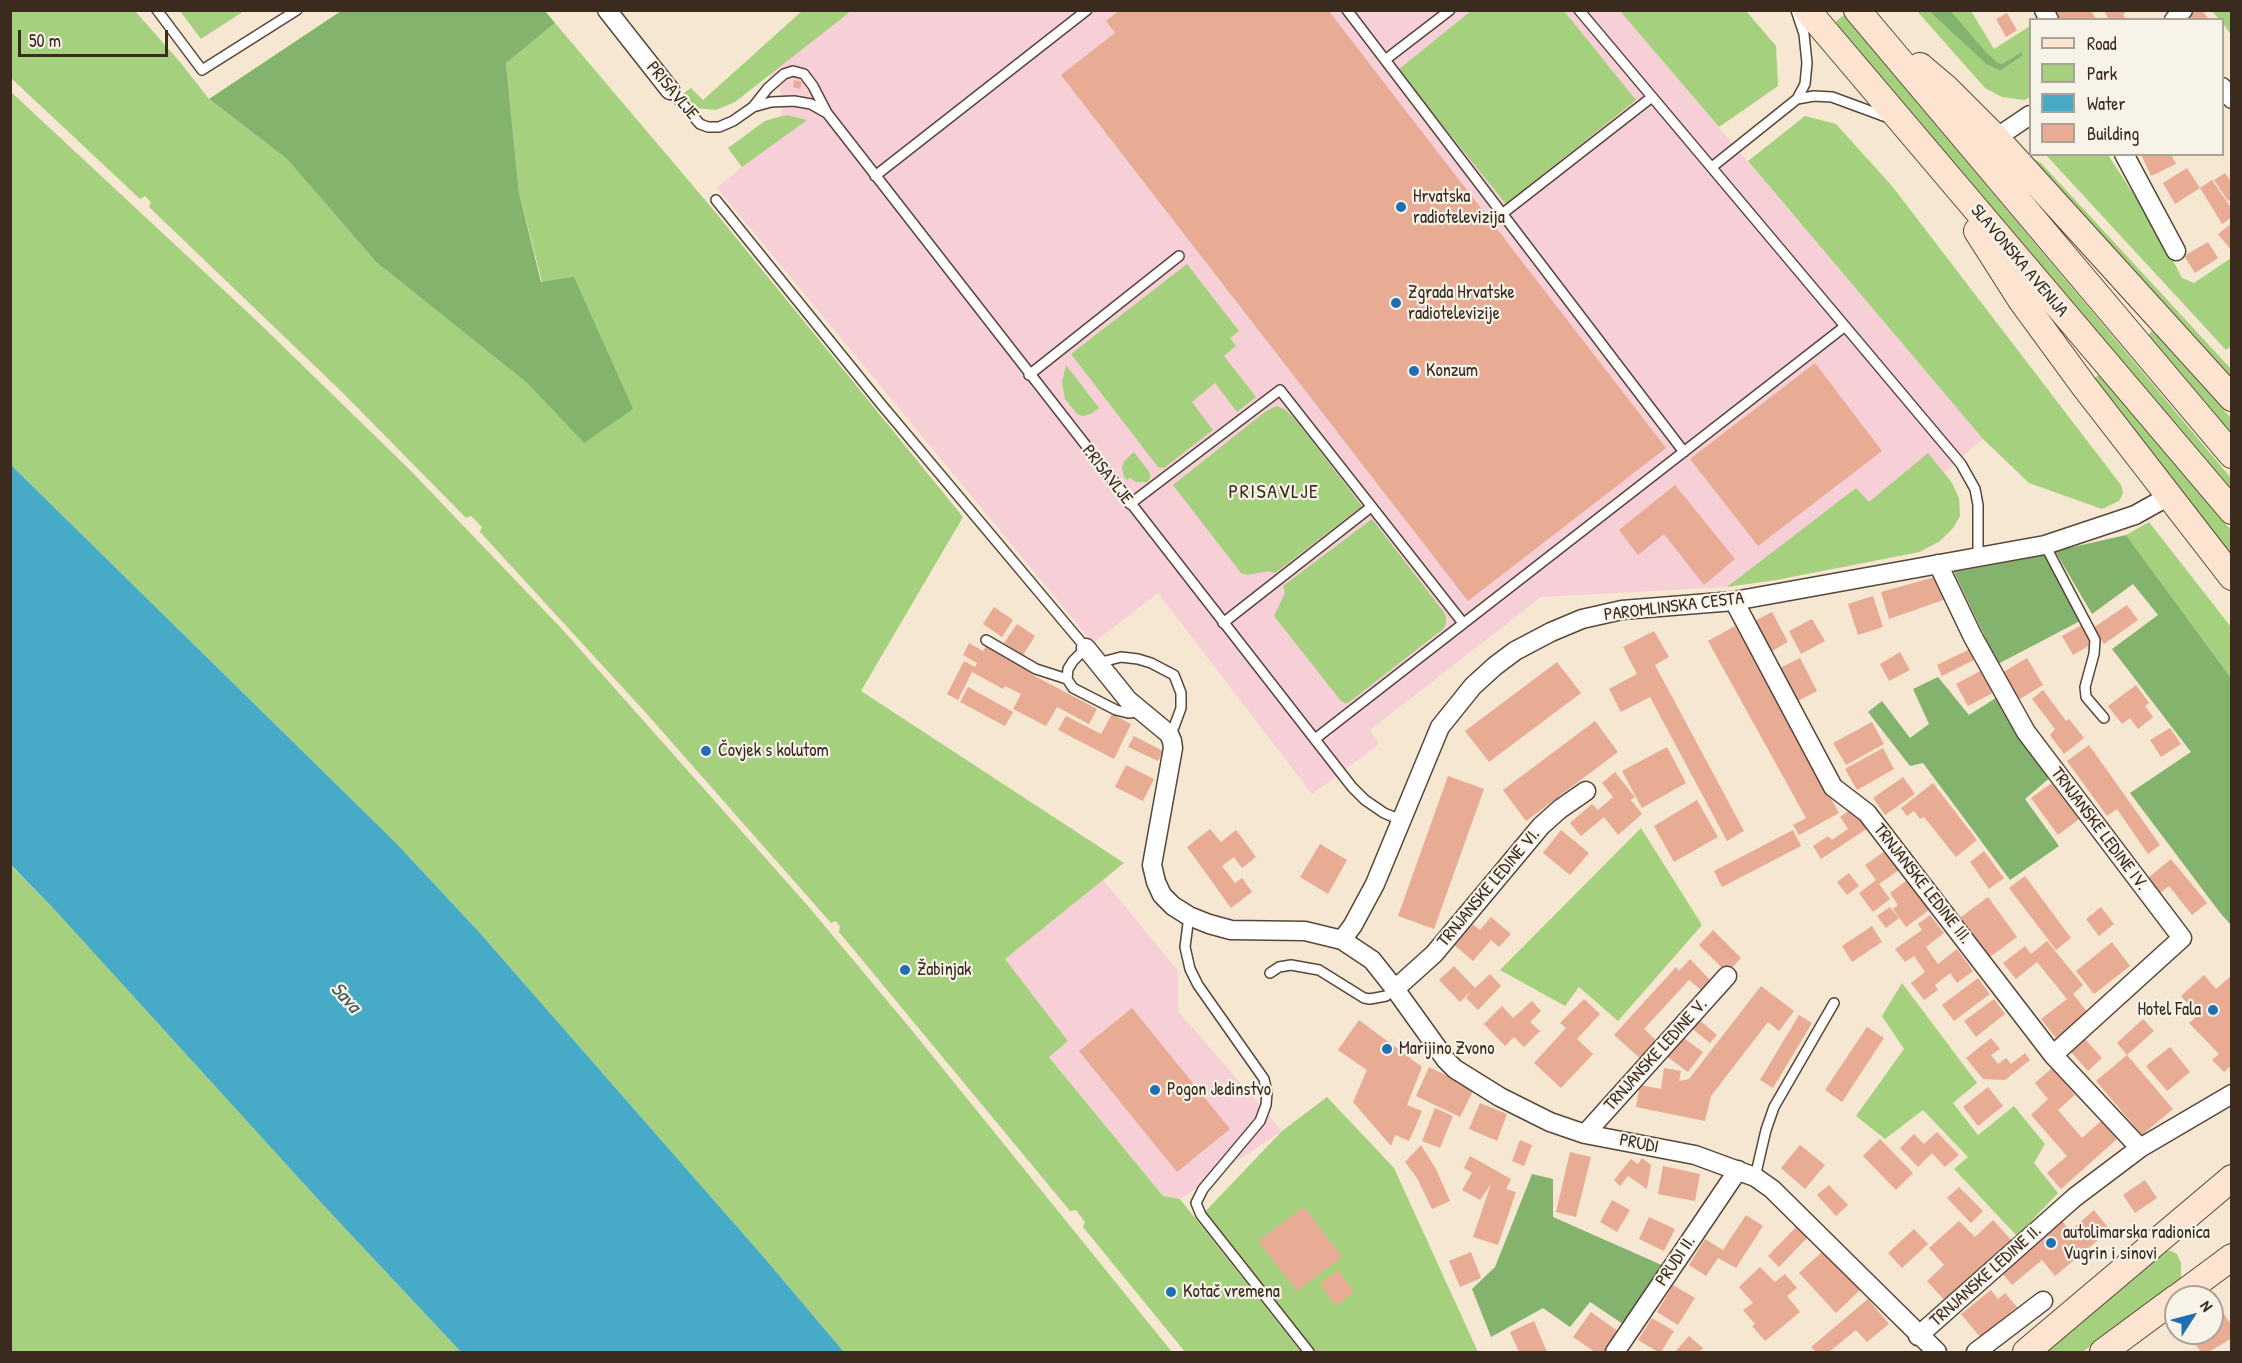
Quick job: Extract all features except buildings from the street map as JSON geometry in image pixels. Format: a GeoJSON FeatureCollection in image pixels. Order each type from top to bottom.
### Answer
{"type":"FeatureCollection","features":[{"type":"Feature","properties":{"kind":"main road","name":"SLAVONSKA AVENIJA"},"geometry":{"type":"LineString","coordinates":[[1807,10],[2232,511]]}},
{"type":"Feature","properties":{"kind":"main road","name":"SLAVONSKA AVENIJA"},"geometry":{"type":"LineString","coordinates":[[1863,19],[2232,455]]}},
{"type":"Feature","properties":{"kind":"main road"},"geometry":{"type":"LineString","coordinates":[[1863,19],[1946,88],[1995,138],[2232,398]]}},
{"type":"Feature","properties":{"kind":"main road"},"geometry":{"type":"LineString","coordinates":[[1939,166],[2021,300],[2232,577]]}},
{"type":"Feature","properties":{"kind":"main road"},"geometry":{"type":"LineString","coordinates":[[2026,1353],[2232,1178]]}},
{"type":"Feature","properties":{"kind":"main road"},"geometry":{"type":"LineString","coordinates":[[2194,1285],[2232,1257]]}},
{"type":"Feature","properties":{"kind":"main road"},"geometry":{"type":"LineString","coordinates":[[2103,1353],[2164,1308]]}},
{"type":"Feature","properties":{"kind":"street","name":"PRISAVLJE"},"geometry":{"type":"LineString","coordinates":[[607,10],[670,90]]}},
{"type":"Feature","properties":{"kind":"street"},"geometry":{"type":"LineString","coordinates":[[1995,138],[2029,116]]}},
{"type":"Feature","properties":{"kind":"street"},"geometry":{"type":"LineString","coordinates":[[2125,156],[2176,251]]}},
{"type":"Feature","properties":{"kind":"street","name":"PAROMLINSKA CESTA"},"geometry":{"type":"LineString","coordinates":[[1342,940],[1365,904],[1440,727],[1473,686],[1515,651],[1561,627],[1612,612],[1734,601],[1978,556],[2045,546],[2135,516],[2169,496]]}},
{"type":"Feature","properties":{"kind":"street","name":"TRNJANSKE LEDINE IV."},"geometry":{"type":"LineString","coordinates":[[1938,564],[1973,637],[2026,732],[2182,938],[2053,1055]]}},
{"type":"Feature","properties":{"kind":"street","name":"TRNJANSKE LEDINE III."},"geometry":{"type":"LineString","coordinates":[[1734,601],[1833,787],[1868,813],[2053,1055],[2140,1148]]}},
{"type":"Feature","properties":{"kind":"street"},"geometry":{"type":"LineString","coordinates":[[1086,648],[1140,712],[1169,734],[1172,741],[1173,748],[1152,865],[1162,895],[1189,916],[1231,930],[1305,931],[1342,940]]}},
{"type":"Feature","properties":{"kind":"street","name":"TRNJANSKE LEDINE VI."},"geometry":{"type":"LineString","coordinates":[[1395,989],[1434,954],[1541,826],[1586,791]]}},
{"type":"Feature","properties":{"kind":"street","name":"PRUDI"},"geometry":{"type":"LineString","coordinates":[[1342,940],[1371,960],[1395,989],[1438,1052],[1455,1069],[1500,1097],[1550,1122],[1585,1134],[1695,1155],[1747,1173],[1772,1189],[1937,1353]]}},
{"type":"Feature","properties":{"kind":"street","name":"TRNJANSKE LEDINE V."},"geometry":{"type":"LineString","coordinates":[[1585,1134],[1727,976]]}},
{"type":"Feature","properties":{"kind":"street","name":"TRNJANSKE LEDINE II."},"geometry":{"type":"LineString","coordinates":[[1918,1336],[2074,1197],[2140,1148],[2232,1094]]}},
{"type":"Feature","properties":{"kind":"street","name":"PRUDI II."},"geometry":{"type":"LineString","coordinates":[[1615,1353],[1747,1173]]}},
{"type":"Feature","properties":{"kind":"street"},"geometry":{"type":"LineString","coordinates":[[1977,1353],[2043,1301]]}},
{"type":"Feature","properties":{"kind":"lane"},"geometry":{"type":"LineString","coordinates":[[157,10],[202,70],[297,10]]}},
{"type":"Feature","properties":{"kind":"lane"},"geometry":{"type":"LineString","coordinates":[[875,176],[1087,10]]}},
{"type":"Feature","properties":{"kind":"lane"},"geometry":{"type":"LineString","coordinates":[[1347,10],[1684,452]]}},
{"type":"Feature","properties":{"kind":"lane"},"geometry":{"type":"LineString","coordinates":[[1385,60],[1450,10]]}},
{"type":"Feature","properties":{"kind":"lane"},"geometry":{"type":"LineString","coordinates":[[1579,10],[1968,474],[1975,489],[1978,505],[1978,556]]}},
{"type":"Feature","properties":{"kind":"lane"},"geometry":{"type":"LineString","coordinates":[[1712,167],[1797,99],[1805,84],[1808,63],[1804,34],[1796,10]]}},
{"type":"Feature","properties":{"kind":"lane","name":"PRISAVLJE"},"geometry":{"type":"LineString","coordinates":[[670,90],[693,119],[708,128],[719,127],[733,121],[753,106],[784,74],[793,70],[800,71],[809,79],[827,113],[875,176],[1352,787],[1365,800],[1384,813],[1401,820]]}},
{"type":"Feature","properties":{"kind":"lane"},"geometry":{"type":"LineString","coordinates":[[1797,99],[1822,95],[1841,99],[1905,126]]}},
{"type":"Feature","properties":{"kind":"lane"},"geometry":{"type":"LineString","coordinates":[[1502,214],[1652,97]]}},
{"type":"Feature","properties":{"kind":"lane","name":"PRISAVLJE"},"geometry":{"type":"LineString","coordinates":[[753,106],[794,101],[811,104],[827,113]]}},
{"type":"Feature","properties":{"kind":"lane"},"geometry":{"type":"LineString","coordinates":[[716,200],[881,404],[1086,648],[1068,669],[1067,678],[1073,688],[1116,710],[1128,713],[1140,712]]}},
{"type":"Feature","properties":{"kind":"lane"},"geometry":{"type":"LineString","coordinates":[[1029,375],[1179,256]]}},
{"type":"Feature","properties":{"kind":"lane"},"geometry":{"type":"LineString","coordinates":[[1315,739],[1844,327]]}},
{"type":"Feature","properties":{"kind":"lane"},"geometry":{"type":"LineString","coordinates":[[1130,504],[1280,390],[1463,623]]}},
{"type":"Feature","properties":{"kind":"lane"},"geometry":{"type":"LineString","coordinates":[[1223,623],[1371,507]]}},
{"type":"Feature","properties":{"kind":"lane"},"geometry":{"type":"LineString","coordinates":[[2045,546],[2095,640],[2094,654],[2085,687],[2086,697],[2104,717]]}},
{"type":"Feature","properties":{"kind":"lane"},"geometry":{"type":"LineString","coordinates":[[986,640],[1036,669],[1067,678]]}},
{"type":"Feature","properties":{"kind":"lane"},"geometry":{"type":"LineString","coordinates":[[1098,663],[1121,657],[1138,659],[1174,675],[1181,693],[1181,708],[1169,734]]}},
{"type":"Feature","properties":{"kind":"lane"},"geometry":{"type":"LineString","coordinates":[[1189,916],[1185,947],[1190,969],[1198,985],[1264,1080],[1267,1092],[1266,1105],[1260,1121],[1203,1189],[1196,1203],[1201,1215],[1309,1353]]}},
{"type":"Feature","properties":{"kind":"lane"},"geometry":{"type":"LineString","coordinates":[[1270,973],[1279,967],[1291,965],[1319,970],[1364,998],[1370,999],[1386,996],[1395,989]]}},
{"type":"Feature","properties":{"kind":"lane"},"geometry":{"type":"LineString","coordinates":[[1747,1173],[1774,1107],[1834,1003]]}},
{"type":"Feature","properties":{"kind":"shaded area","name":"Hrvatska radiotelevizija"},"geometry":{"type":"Polygon","coordinates":[[[832,11],[1620,11],[1983,439],[1945,472],[1959,498],[1960,516],[1953,528],[1940,541],[1920,552],[1776,580],[1727,587],[1541,597],[1370,730],[1379,744],[1312,794],[1158,593],[1093,643],[717,188],[742,167],[728,148],[765,121],[782,115],[781,90],[769,75],[832,11]]]}},
{"type":"Feature","properties":{"kind":"shaded area"},"geometry":{"type":"Polygon","coordinates":[[[1103,880],[1178,971],[1178,1011],[1282,1131],[1180,1199],[1163,1196],[1049,1056],[1068,1041],[1004,959],[1103,880]]]}},
{"type":"Feature","properties":{"kind":"green space"},"geometry":{"type":"Polygon","coordinates":[[[10,11],[135,11],[209,99],[287,159],[376,262],[527,383],[584,443],[519,193],[506,62],[555,23],[711,207],[963,517],[861,691],[1124,863],[1005,959],[1068,1041],[1049,1057],[1163,1196],[1180,1199],[1301,1352],[1185,1352],[1083,1227],[1085,1222],[1076,1210],[1070,1211],[839,932],[840,927],[836,921],[831,923],[646,713],[480,532],[482,527],[471,516],[466,518],[342,392],[149,207],[151,202],[145,196],[140,199],[11,78],[10,11]]]}},
{"type":"Feature","properties":{"kind":"green space"},"geometry":{"type":"Polygon","coordinates":[[[180,11],[244,11],[201,39],[180,11]]]}},
{"type":"Feature","properties":{"kind":"green space"},"geometry":{"type":"Polygon","coordinates":[[[341,11],[545,11],[555,23],[506,63],[519,193],[541,282],[574,277],[633,409],[584,443],[527,383],[376,262],[287,159],[209,99],[341,11]]]}},
{"type":"Feature","properties":{"kind":"green space"},"geometry":{"type":"Polygon","coordinates":[[[802,11],[851,11],[735,102],[716,110],[696,108],[684,93],[691,88],[703,100],[802,11]]]}},
{"type":"Feature","properties":{"kind":"green space"},"geometry":{"type":"Polygon","coordinates":[[[1471,11],[1564,11],[1636,100],[1506,204],[1398,70],[1471,11]]]}},
{"type":"Feature","properties":{"kind":"green space"},"geometry":{"type":"Polygon","coordinates":[[[1620,11],[1746,11],[1776,46],[1778,86],[1719,127],[1620,11]]]}},
{"type":"Feature","properties":{"kind":"green space"},"geometry":{"type":"Polygon","coordinates":[[[1917,11],[1929,11],[1986,64],[2000,71],[2022,56],[2022,53],[2002,64],[1997,62],[1951,11],[1971,11],[1994,49],[2029,27],[2029,98],[2025,100],[2002,97],[1985,88],[1917,11]]]}},
{"type":"Feature","properties":{"kind":"green space"},"geometry":{"type":"Polygon","coordinates":[[[1929,11],[1951,11],[1997,62],[2002,64],[2022,52],[2022,56],[2000,71],[1986,64],[1929,11]]]}},
{"type":"Feature","properties":{"kind":"green space"},"geometry":{"type":"Polygon","coordinates":[[[2212,11],[2231,11],[2231,35],[2224,24],[2224,18],[2218,18],[2212,11]]]}},
{"type":"Feature","properties":{"kind":"green space"},"geometry":{"type":"Polygon","coordinates":[[[1844,15],[2231,478],[2231,490],[1835,22],[1844,15]]]}},
{"type":"Feature","properties":{"kind":"green space"},"geometry":{"type":"Polygon","coordinates":[[[10,91],[258,322],[411,471],[562,629],[808,906],[910,1028],[1172,1352],[844,1352],[479,932],[395,842],[11,465],[10,91]]]}},
{"type":"Feature","properties":{"kind":"green space"},"geometry":{"type":"Polygon","coordinates":[[[787,115],[807,120],[742,167],[728,148],[765,121],[787,115]]]}},
{"type":"Feature","properties":{"kind":"green space"},"geometry":{"type":"Polygon","coordinates":[[[1805,116],[1836,124],[1892,186],[2121,485],[2123,493],[2119,501],[2102,509],[2029,483],[1983,439],[1748,161],[1805,116]]]}},
{"type":"Feature","properties":{"kind":"green space"},"geometry":{"type":"Polygon","coordinates":[[[2047,156],[2109,156],[2160,235],[2182,278],[2194,283],[2231,258],[2231,346],[2226,350],[2047,156]]]}},
{"type":"Feature","properties":{"kind":"green space"},"geometry":{"type":"Polygon","coordinates":[[[2031,157],[2041,163],[2231,369],[2231,384],[2036,170],[2031,157]]]}},
{"type":"Feature","properties":{"kind":"green space"},"geometry":{"type":"Polygon","coordinates":[[[1187,264],[1239,331],[1230,338],[1236,346],[1224,356],[1256,397],[1237,412],[1215,383],[1192,402],[1213,430],[1164,468],[1158,467],[1071,354],[1187,264]]]}},
{"type":"Feature","properties":{"kind":"green space"},"geometry":{"type":"Polygon","coordinates":[[[2152,331],[2231,418],[2231,436],[2148,335],[2152,331]]]}},
{"type":"Feature","properties":{"kind":"green space"},"geometry":{"type":"Polygon","coordinates":[[[1066,365],[1099,408],[1091,414],[1083,416],[1077,414],[1065,399],[1062,382],[1066,365]]]}},
{"type":"Feature","properties":{"kind":"green space"},"geometry":{"type":"Polygon","coordinates":[[[2099,375],[2231,530],[2231,553],[2097,383],[2094,378],[2099,375]]]}},
{"type":"Feature","properties":{"kind":"green space"},"geometry":{"type":"Polygon","coordinates":[[[1277,406],[1294,418],[1362,506],[1275,573],[1268,571],[1247,575],[1241,573],[1173,485],[1266,411],[1277,406]]]}},
{"type":"Feature","properties":{"kind":"green space"},"geometry":{"type":"Polygon","coordinates":[[[1134,452],[1150,473],[1150,479],[1147,482],[1136,482],[1124,477],[1122,468],[1124,461],[1134,452]]]}},
{"type":"Feature","properties":{"kind":"green space"},"geometry":{"type":"Polygon","coordinates":[[[1928,453],[1952,483],[1959,498],[1960,516],[1953,528],[1940,541],[1919,552],[1776,580],[1727,587],[1856,488],[1869,502],[1928,453]]]}},
{"type":"Feature","properties":{"kind":"green space"},"geometry":{"type":"Polygon","coordinates":[[[1372,519],[1443,611],[1446,624],[1443,629],[1348,703],[1345,703],[1341,701],[1274,616],[1285,593],[1283,586],[1372,519]]]}},
{"type":"Feature","properties":{"kind":"green space"},"geometry":{"type":"Polygon","coordinates":[[[2149,522],[2231,627],[2231,678],[2126,535],[2149,522]]]}},
{"type":"Feature","properties":{"kind":"green space"},"geometry":{"type":"Polygon","coordinates":[[[2126,535],[2231,678],[2231,925],[2130,793],[2191,752],[2112,649],[2158,615],[2133,584],[2092,614],[2055,551],[2126,535]]]}},
{"type":"Feature","properties":{"kind":"green space"},"geometry":{"type":"Polygon","coordinates":[[[2045,555],[2080,621],[1998,664],[1954,572],[2045,555]]]}},
{"type":"Feature","properties":{"kind":"green space"},"geometry":{"type":"Polygon","coordinates":[[[1938,677],[1969,715],[1999,696],[2052,776],[2025,799],[2059,846],[2010,880],[1923,763],[1910,766],[1868,712],[1882,701],[1910,738],[1929,724],[1913,689],[1938,677]]]}},
{"type":"Feature","properties":{"kind":"green space"},"geometry":{"type":"Polygon","coordinates":[[[1641,828],[1702,925],[1618,1021],[1579,987],[1565,1006],[1500,970],[1641,828]]]}},
{"type":"Feature","properties":{"kind":"green space"},"geometry":{"type":"Polygon","coordinates":[[[10,865],[53,908],[325,1207],[461,1352],[11,1352],[10,865]]]}},
{"type":"Feature","properties":{"kind":"green space"},"geometry":{"type":"Polygon","coordinates":[[[1902,983],[1977,1083],[1953,1103],[1978,1135],[2014,1106],[2045,1144],[2034,1163],[2058,1193],[2017,1236],[1954,1169],[1968,1157],[1923,1110],[1885,1139],[1856,1116],[1904,1049],[1882,1016],[1902,983]]]}},
{"type":"Feature","properties":{"kind":"green space"},"geometry":{"type":"Polygon","coordinates":[[[1327,1097],[1394,1168],[1478,1352],[1309,1352],[1201,1216],[1282,1131],[1327,1097]]]}},
{"type":"Feature","properties":{"kind":"green space"},"geometry":{"type":"Polygon","coordinates":[[[1532,1174],[1553,1179],[1553,1217],[1664,1266],[1623,1324],[1590,1302],[1570,1327],[1543,1308],[1491,1337],[1472,1289],[1495,1267],[1532,1174]]]}},
{"type":"Feature","properties":{"kind":"green space"},"geometry":{"type":"Polygon","coordinates":[[[2165,1250],[2177,1254],[2181,1263],[2181,1283],[2164,1285],[2164,1295],[2082,1352],[2047,1352],[2165,1250]]]}},
{"type":"Feature","properties":{"kind":"water","name":"Sava"},"geometry":{"type":"Polygon","coordinates":[[[11,465],[395,842],[479,932],[844,1352],[461,1352],[11,865],[11,465]]]}},
{"type":"Feature","properties":{"kind":"place","name":"Hrvatska radiotelevizija"},"geometry":{"type":"Point","coordinates":[1401,207]}},
{"type":"Feature","properties":{"kind":"place","name":"Zgrada Hrvatske radiotelevizije"},"geometry":{"type":"Point","coordinates":[1396,303]}},
{"type":"Feature","properties":{"kind":"place","name":"Konzum"},"geometry":{"type":"Point","coordinates":[1414,371]}},
{"type":"Feature","properties":{"kind":"place","name":"Čovjek s kolutom"},"geometry":{"type":"Point","coordinates":[706,751]}},
{"type":"Feature","properties":{"kind":"place","name":"Žabinjak"},"geometry":{"type":"Point","coordinates":[905,970]}},
{"type":"Feature","properties":{"kind":"place","name":"Hotel Fala"},"geometry":{"type":"Point","coordinates":[2213,1010]}},
{"type":"Feature","properties":{"kind":"place","name":"Marijino Zvono"},"geometry":{"type":"Point","coordinates":[1387,1049]}},
{"type":"Feature","properties":{"kind":"place","name":"Pogon Jedinstvo"},"geometry":{"type":"Point","coordinates":[1155,1090]}},
{"type":"Feature","properties":{"kind":"place","name":"autolimarska radionica Vugrin i sinovi"},"geometry":{"type":"Point","coordinates":[2051,1243]}},
{"type":"Feature","properties":{"kind":"place","name":"Kotač vremena"},"geometry":{"type":"Point","coordinates":[1171,1292]}},
{"type":"Feature","properties":{"kind":"district","name":"PRISAVLJE"},"geometry":{"type":"Point","coordinates":[1274,493]}}]}
